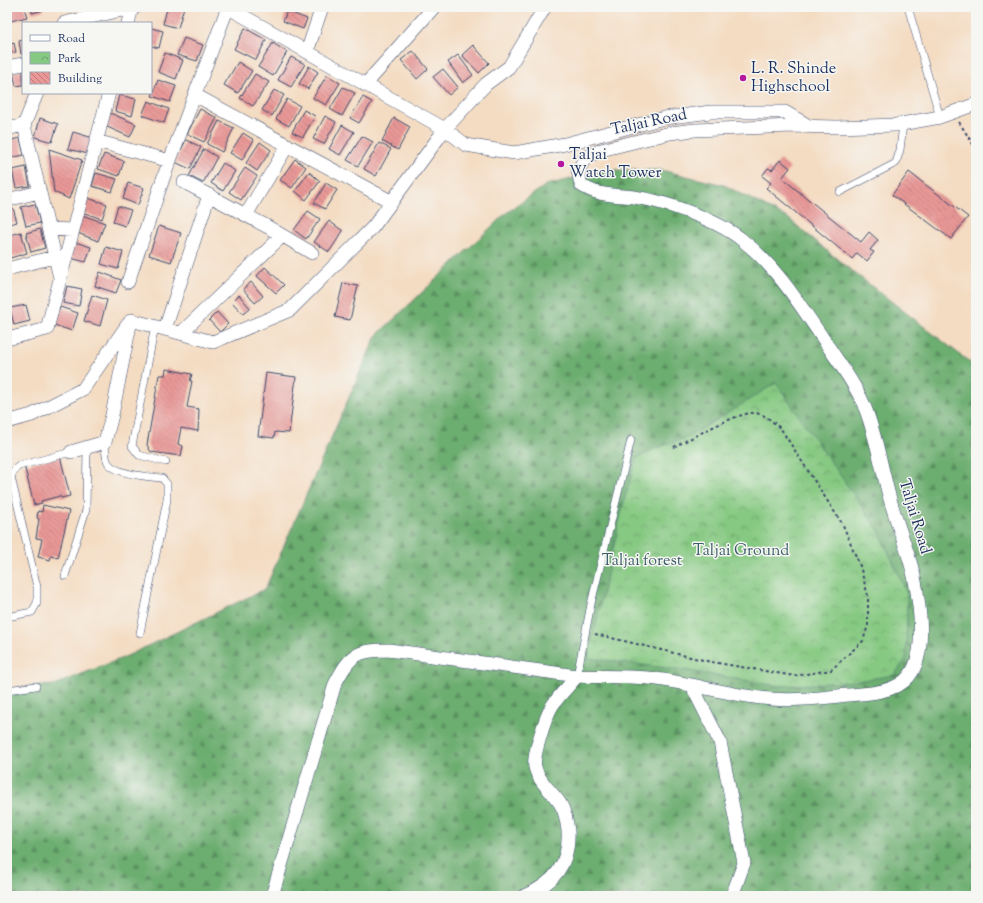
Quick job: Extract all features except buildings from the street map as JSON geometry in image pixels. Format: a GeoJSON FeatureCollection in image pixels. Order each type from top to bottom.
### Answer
{"type":"FeatureCollection","features":[{"type":"Feature","properties":{"kind":"street"},"geometry":{"type":"LineString","coordinates":[[128,282],[170,161],[228,7],[445,129],[466,145],[514,152],[565,144],[664,118],[711,112],[785,112],[811,127]]}},
{"type":"Feature","properties":{"kind":"street"},"geometry":{"type":"LineString","coordinates":[[307,52],[322,7]]}},
{"type":"Feature","properties":{"kind":"street"},"geometry":{"type":"LineString","coordinates":[[366,85],[434,7]]}},
{"type":"Feature","properties":{"kind":"street"},"geometry":{"type":"LineString","coordinates":[[131,320],[213,342],[290,310],[373,227],[445,129],[486,84],[509,67],[545,7]]}},
{"type":"Feature","properties":{"kind":"street"},"geometry":{"type":"LineString","coordinates":[[69,22],[134,8]]}},
{"type":"Feature","properties":{"kind":"street"},"geometry":{"type":"LineString","coordinates":[[128,22],[134,8]]}},
{"type":"Feature","properties":{"kind":"street"},"geometry":{"type":"LineString","coordinates":[[7,67],[22,64]]}},
{"type":"Feature","properties":{"kind":"street"},"geometry":{"type":"LineString","coordinates":[[37,94],[24,125],[60,280]]}},
{"type":"Feature","properties":{"kind":"street"},"geometry":{"type":"LineString","coordinates":[[7,338],[47,329],[109,94]]}},
{"type":"Feature","properties":{"kind":"street"},"geometry":{"type":"LineString","coordinates":[[195,95],[392,202]]}},
{"type":"Feature","properties":{"kind":"street","name":"Taljai Road"},"geometry":{"type":"LineString","coordinates":[[272,896],[335,684],[346,662],[358,654],[371,650],[389,650],[577,676],[648,678],[769,699],[795,700],[864,694],[886,690],[900,684],[911,675],[918,664],[920,645],[914,576],[891,504],[864,404],[850,379],[784,280],[765,260],[740,238],[711,221],[666,205],[636,197],[610,196],[589,191],[581,185],[578,171],[585,158],[601,150],[670,133],[695,130],[791,126],[811,127],[903,124],[940,117],[976,104]]}},
{"type":"Feature","properties":{"kind":"street"},"geometry":{"type":"LineString","coordinates":[[7,129],[24,125]]}},
{"type":"Feature","properties":{"kind":"street"},"geometry":{"type":"LineString","coordinates":[[96,141],[170,161]]}},
{"type":"Feature","properties":{"kind":"street"},"geometry":{"type":"LineString","coordinates":[[246,215],[288,145]]}},
{"type":"Feature","properties":{"kind":"street"},"geometry":{"type":"LineString","coordinates":[[184,182],[246,215],[312,253]]}},
{"type":"Feature","properties":{"kind":"street"},"geometry":{"type":"LineString","coordinates":[[7,200],[39,192]]}},
{"type":"Feature","properties":{"kind":"street"},"geometry":{"type":"LineString","coordinates":[[160,327],[209,195]]}},
{"type":"Feature","properties":{"kind":"street"},"geometry":{"type":"LineString","coordinates":[[49,230],[73,230]]}},
{"type":"Feature","properties":{"kind":"street"},"geometry":{"type":"LineString","coordinates":[[181,334],[282,236]]}},
{"type":"Feature","properties":{"kind":"street"},"geometry":{"type":"LineString","coordinates":[[7,269],[54,257]]}},
{"type":"Feature","properties":{"kind":"street"},"geometry":{"type":"LineString","coordinates":[[7,422],[32,415],[83,389],[131,320]]}},
{"type":"Feature","properties":{"kind":"street"},"geometry":{"type":"LineString","coordinates":[[71,452],[105,442],[112,416],[131,320]]}},
{"type":"Feature","properties":{"kind":"street"},"geometry":{"type":"LineString","coordinates":[[524,896],[543,887],[554,878],[565,861],[568,843],[567,822],[561,805],[544,783],[535,768],[535,753],[551,707],[577,676]]}},
{"type":"Feature","properties":{"kind":"street"},"geometry":{"type":"LineString","coordinates":[[692,686],[720,742],[744,863],[732,896]]}},
{"type":"Feature","properties":{"kind":"lane"},"geometry":{"type":"LineString","coordinates":[[908,7],[940,117]]}},
{"type":"Feature","properties":{"kind":"lane"},"geometry":{"type":"LineString","coordinates":[[840,192],[896,163],[900,150],[903,124]]}},
{"type":"Feature","properties":{"kind":"lane"},"geometry":{"type":"LineString","coordinates":[[160,327],[132,446],[139,456],[166,462]]}},
{"type":"Feature","properties":{"kind":"lane"},"geometry":{"type":"LineString","coordinates":[[577,676],[591,604],[631,440]]}},
{"type":"Feature","properties":{"kind":"lane"},"geometry":{"type":"LineString","coordinates":[[105,442],[106,457],[109,464],[118,470],[162,478],[167,484],[167,500],[140,633]]}},
{"type":"Feature","properties":{"kind":"lane"},"geometry":{"type":"LineString","coordinates":[[65,576],[86,510],[87,448]]}},
{"type":"Feature","properties":{"kind":"lane"},"geometry":{"type":"LineString","coordinates":[[7,617],[32,612],[37,603],[37,587],[11,478],[14,470],[19,466],[71,452]]}},
{"type":"Feature","properties":{"kind":"lane"},"geometry":{"type":"LineString","coordinates":[[7,690],[36,686]]}},
{"type":"Feature","properties":{"kind":"path"},"geometry":{"type":"LineString","coordinates":[[953,113],[976,149]]}},
{"type":"Feature","properties":{"kind":"path"},"geometry":{"type":"LineString","coordinates":[[586,632],[711,662],[794,676],[831,670],[863,641],[868,625],[868,596],[860,566],[843,525],[781,429],[766,417],[753,412],[720,425],[672,448]]}},
{"type":"Feature","properties":{"kind":"green space","name":"Taljai forest"},"geometry":{"type":"Polygon","coordinates":[[[609,170],[661,170],[724,185],[789,219],[843,264],[976,367],[976,896],[7,896],[7,689],[54,685],[125,657],[265,589],[376,336],[505,214],[546,185],[609,170]]]}},
{"type":"Feature","properties":{"kind":"green space","name":"Taljai Ground"},"geometry":{"type":"Polygon","coordinates":[[[776,383],[879,531],[907,594],[906,659],[894,675],[857,681],[779,686],[690,671],[588,658],[623,505],[636,459],[656,448],[689,437],[776,383]]]}},
{"type":"Feature","properties":{"kind":"place","name":"L. R. Shinde Highschool"},"geometry":{"type":"Point","coordinates":[743,78]}},
{"type":"Feature","properties":{"kind":"place","name":"Taljai Watch Tower"},"geometry":{"type":"Point","coordinates":[561,164]}}]}
